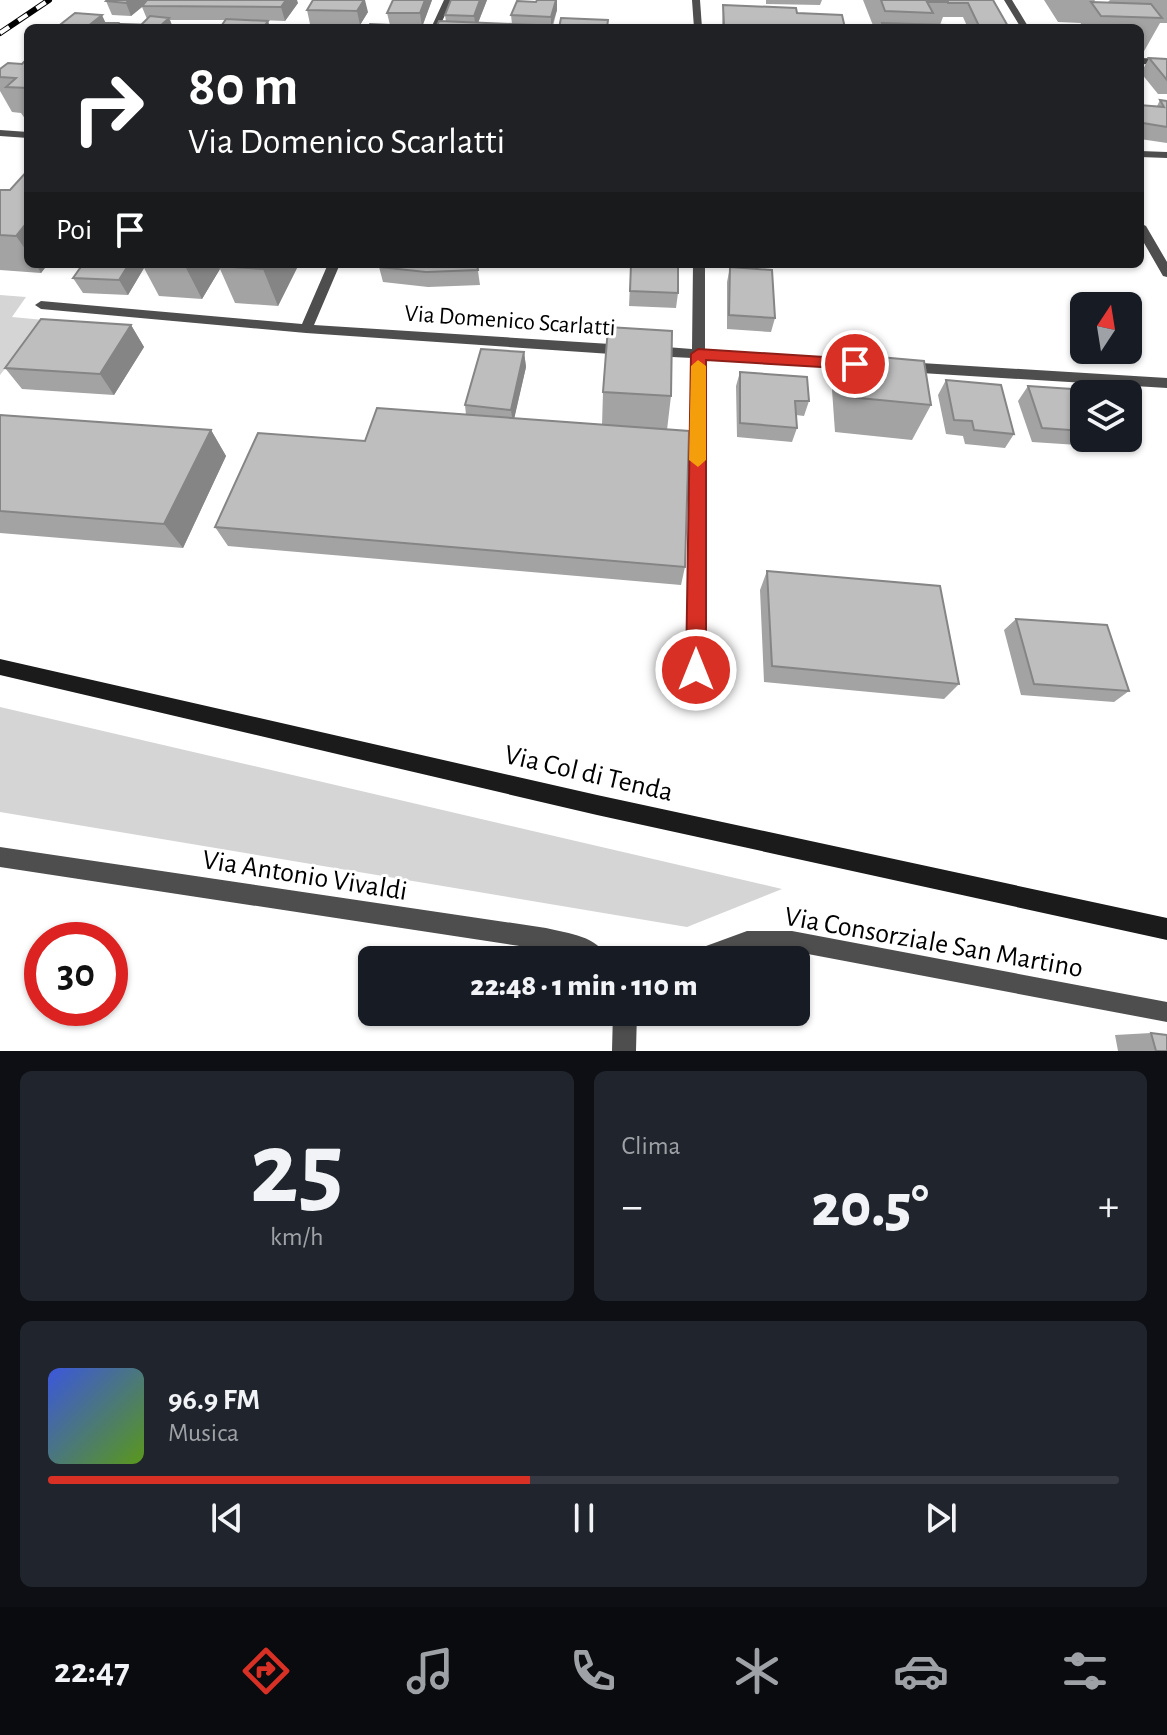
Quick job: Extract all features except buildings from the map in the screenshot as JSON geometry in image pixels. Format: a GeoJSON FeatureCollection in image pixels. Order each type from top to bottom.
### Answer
{"type":"FeatureCollection","features":[{"type":"Feature","properties":{"kind":"main road","name":"Via Col di Tenda"},"geometry":{"type":"LineString","coordinates":[[0,667],[597,805],[1167,929]]}},
{"type":"Feature","properties":{"kind":"street"},"geometry":{"type":"LineString","coordinates":[[437,24],[448,0]]}},
{"type":"Feature","properties":{"kind":"street"},"geometry":{"type":"LineString","coordinates":[[696,0],[698,24]]}},
{"type":"Feature","properties":{"kind":"street"},"geometry":{"type":"LineString","coordinates":[[1008,0],[1023,24]]}},
{"type":"Feature","properties":{"kind":"street"},"geometry":{"type":"LineString","coordinates":[[1144,61],[1167,62]]}},
{"type":"Feature","properties":{"kind":"street"},"geometry":{"type":"LineString","coordinates":[[0,133],[24,135]]}},
{"type":"Feature","properties":{"kind":"street"},"geometry":{"type":"LineString","coordinates":[[1144,154],[1167,155]]}},
{"type":"Feature","properties":{"kind":"street"},"geometry":{"type":"LineString","coordinates":[[1144,233],[1167,273]]}},
{"type":"Feature","properties":{"kind":"street"},"geometry":{"type":"LineString","coordinates":[[306,329],[332,268]]}},
{"type":"Feature","properties":{"kind":"street"},"geometry":{"type":"LineString","coordinates":[[696,670],[699,268]]}},
{"type":"Feature","properties":{"kind":"street","name":"Via Domenico Scarlatti"},"geometry":{"type":"LineString","coordinates":[[41,305],[306,329],[870,365]]}},
{"type":"Feature","properties":{"kind":"street"},"geometry":{"type":"LineString","coordinates":[[886,366],[1167,383]]}},
{"type":"Feature","properties":{"kind":"street","name":"Via Antonio Vivaldi"},"geometry":{"type":"LineString","coordinates":[[0,857],[546,939],[574,946]]}},
{"type":"Feature","properties":{"kind":"street"},"geometry":{"type":"LineString","coordinates":[[624,1051],[625,1026]]}},
{"type":"Feature","properties":{"kind":"lane","name":"Via Consorziale San Martino"},"geometry":{"type":"LineString","coordinates":[[733,946],[747,941],[792,941],[1167,1012]]}},
{"type":"Feature","properties":{"kind":"shaded area"},"geometry":{"type":"Polygon","coordinates":[[[0,295],[26,297],[12,317],[44,320],[0,375],[0,295]]]}},
{"type":"Feature","properties":{"kind":"shaded area"},"geometry":{"type":"Polygon","coordinates":[[[0,707],[782,889],[687,927],[0,812],[0,707]]]}},
{"type":"Feature","properties":{"kind":"railway"},"geometry":{"type":"LineString","coordinates":[[0,33],[49,0]]}},
{"type":"Feature","properties":{"kind":"slow traffic"},"geometry":{"type":"LineString","coordinates":[[698,366],[698,460]]}},
{"type":"Feature","properties":{"kind":"route"},"geometry":{"type":"LineString","coordinates":[[696,670],[698,354],[855,364]]}}]}
